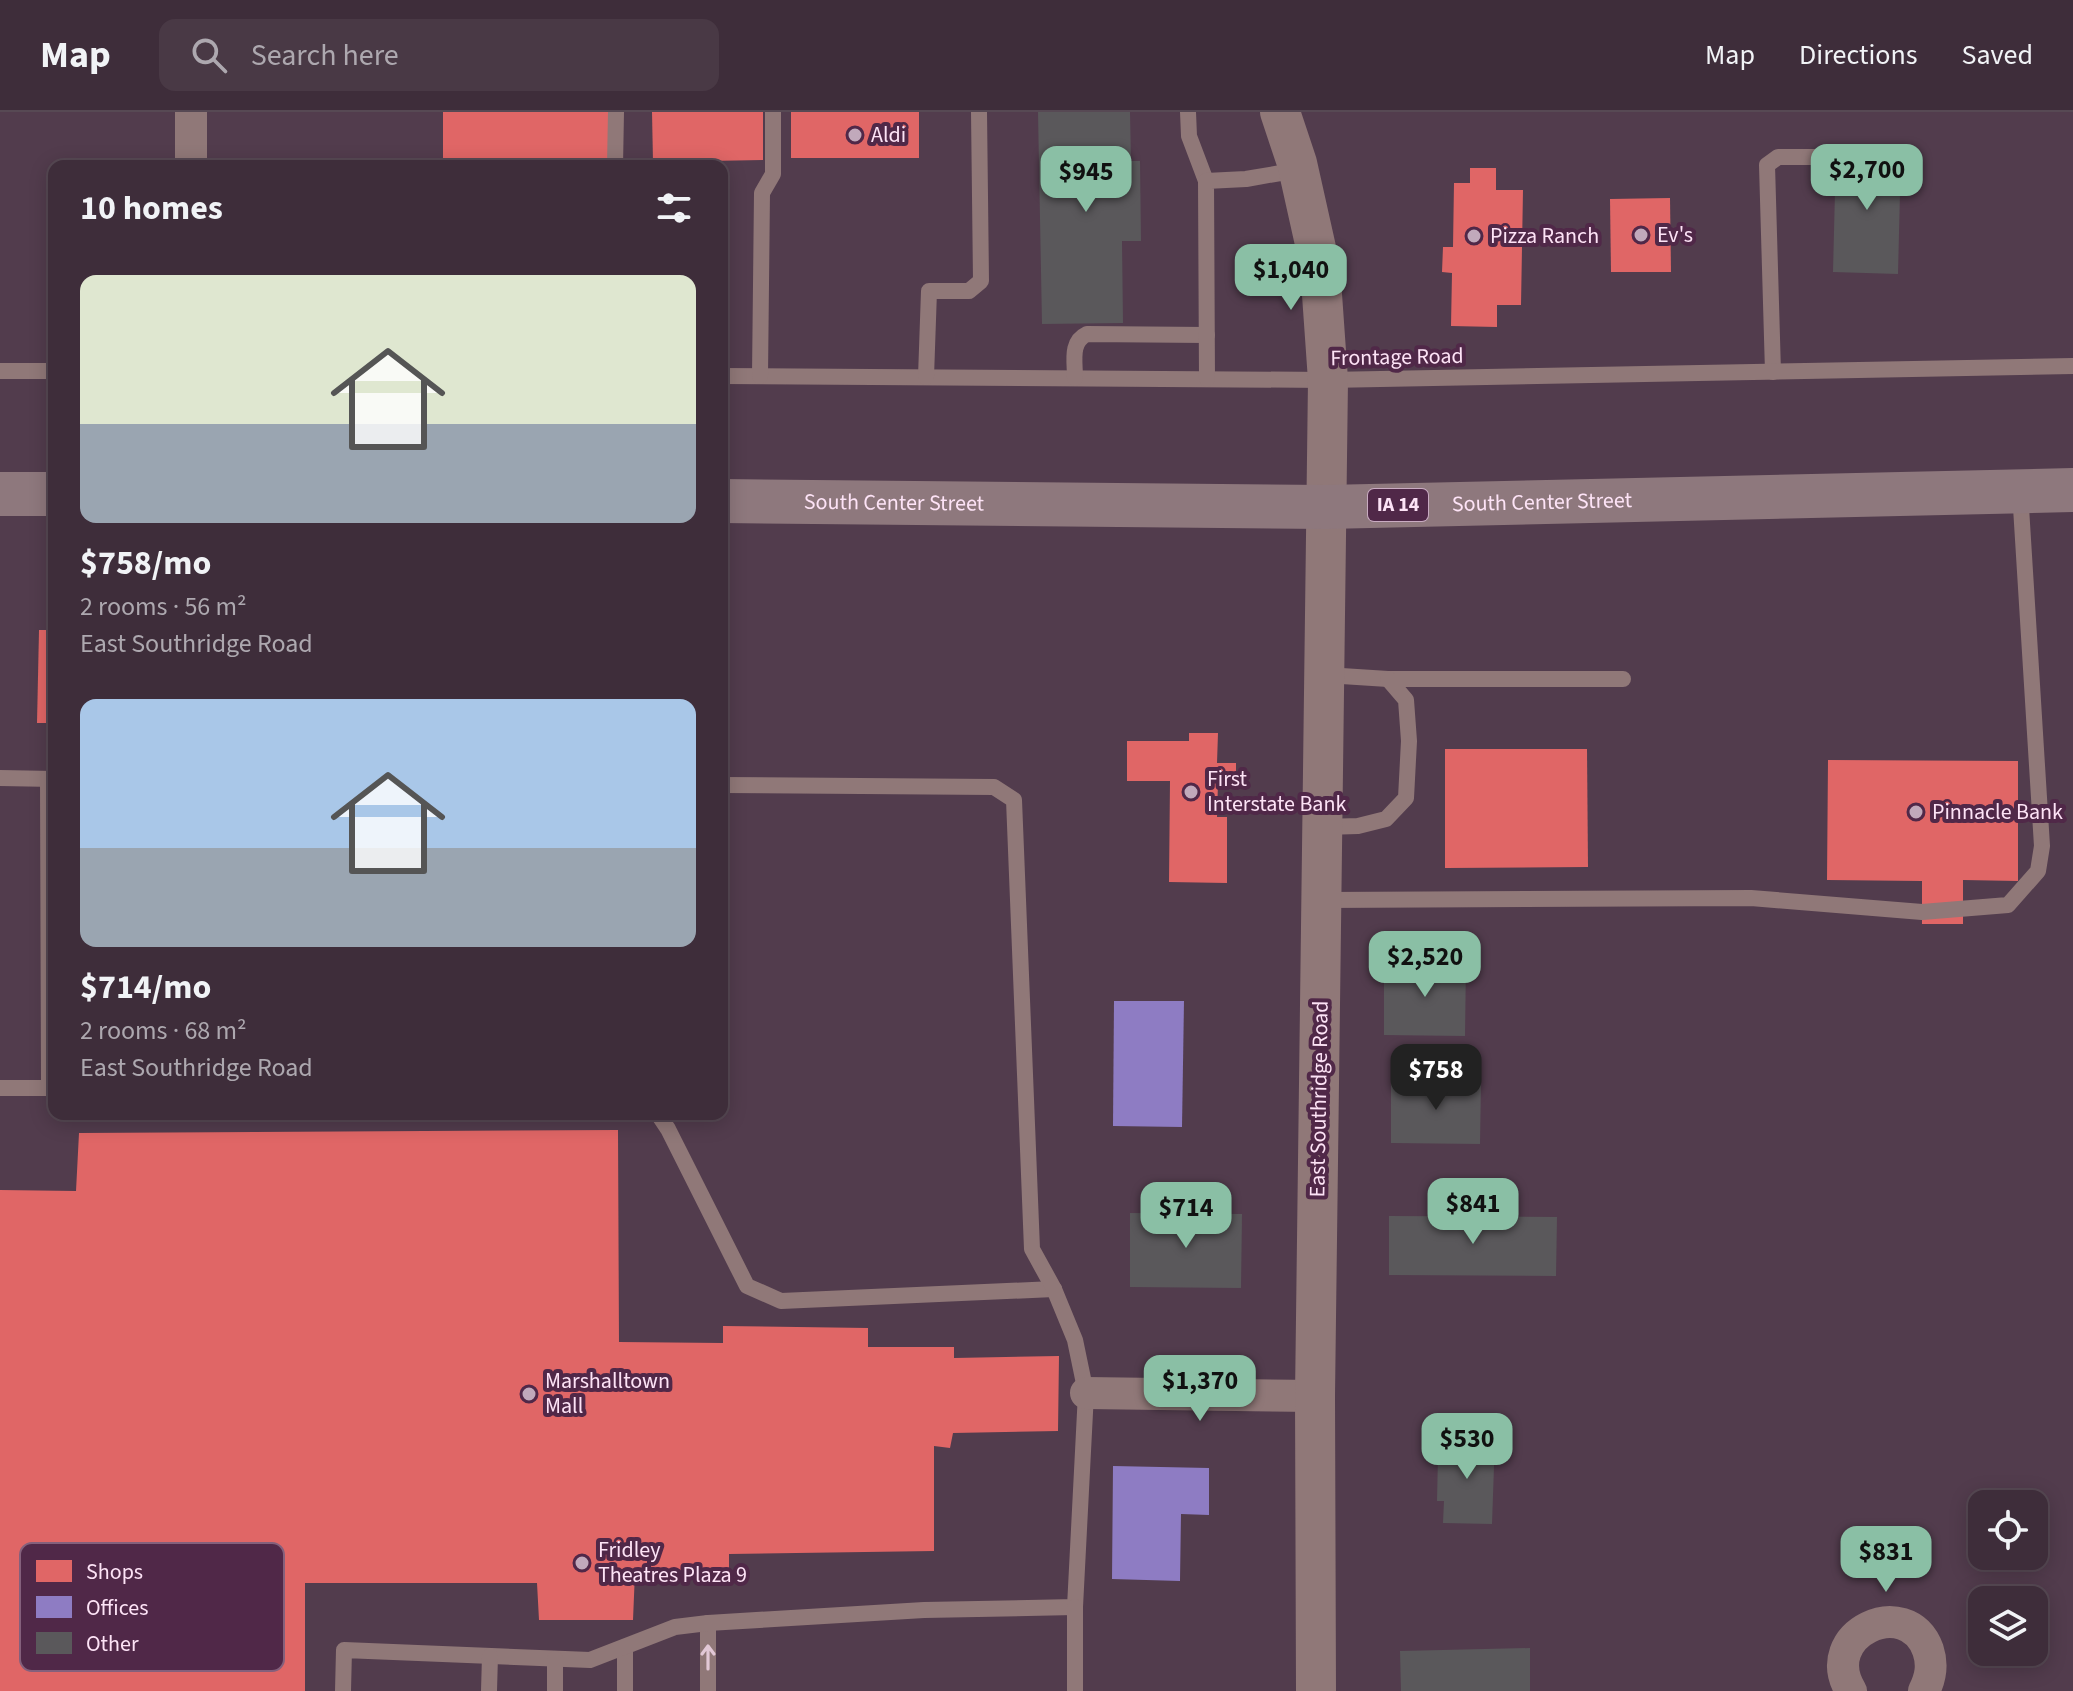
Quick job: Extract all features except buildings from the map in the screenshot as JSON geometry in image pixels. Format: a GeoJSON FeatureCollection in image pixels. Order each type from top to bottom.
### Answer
{"type":"FeatureCollection","features":[{"type":"Feature","properties":{"kind":"main road","name":"South Center Street"},"geometry":{"type":"LineString","coordinates":[[728,501],[1326,507],[2073,490]]}},
{"type":"Feature","properties":{"kind":"main road"},"geometry":{"type":"LineString","coordinates":[[0,494],[48,494]]}},
{"type":"Feature","properties":{"kind":"street"},"geometry":{"type":"LineString","coordinates":[[191,112],[191,160]]}},
{"type":"Feature","properties":{"kind":"street","name":"East Southridge Road"},"geometry":{"type":"LineString","coordinates":[[1280,112],[1298,170],[1320,266],[1328,380],[1315,1396],[1316,1691]]}},
{"type":"Feature","properties":{"kind":"street"},"geometry":{"type":"LineString","coordinates":[[1086,1393],[1315,1396]]}},
{"type":"Feature","properties":{"kind":"street"},"geometry":{"type":"LineString","coordinates":[[1851,1691],[1845,1682],[1842,1663],[1847,1645],[1860,1631],[1876,1623],[1895,1622],[1912,1629],[1925,1643],[1932,1660],[1931,1679],[1924,1691]]}},
{"type":"Feature","properties":{"kind":"lane"},"geometry":{"type":"LineString","coordinates":[[615,160],[616,112]]}},
{"type":"Feature","properties":{"kind":"lane"},"geometry":{"type":"LineString","coordinates":[[760,376],[762,193],[773,174],[773,112]]}},
{"type":"Feature","properties":{"kind":"lane"},"geometry":{"type":"LineString","coordinates":[[926,377],[929,291],[969,291],[981,281],[979,112]]}},
{"type":"Feature","properties":{"kind":"lane"},"geometry":{"type":"LineString","coordinates":[[1188,112],[1189,136],[1206,181],[1207,379]]}},
{"type":"Feature","properties":{"kind":"lane"},"geometry":{"type":"LineString","coordinates":[[1773,372],[1767,165],[1778,157],[1821,157]]}},
{"type":"Feature","properties":{"kind":"lane"},"geometry":{"type":"LineString","coordinates":[[1206,181],[1246,179],[1298,170]]}},
{"type":"Feature","properties":{"kind":"lane"},"geometry":{"type":"LineString","coordinates":[[1067,323],[1079,338]]}},
{"type":"Feature","properties":{"kind":"lane"},"geometry":{"type":"LineString","coordinates":[[1075,378],[1075,345],[1079,338],[1087,334],[1207,335]]}},
{"type":"Feature","properties":{"kind":"lane","name":"Frontage Road"},"geometry":{"type":"LineString","coordinates":[[728,376],[1328,380],[2073,366]]}},
{"type":"Feature","properties":{"kind":"lane"},"geometry":{"type":"LineString","coordinates":[[0,371],[48,371]]}},
{"type":"Feature","properties":{"kind":"lane"},"geometry":{"type":"LineString","coordinates":[[1321,900],[1751,898],[1922,912],[2008,905],[2038,871],[2042,846],[2020,491]]}},
{"type":"Feature","properties":{"kind":"lane"},"geometry":{"type":"LineString","coordinates":[[1324,675],[1388,679],[1623,679]]}},
{"type":"Feature","properties":{"kind":"lane"},"geometry":{"type":"LineString","coordinates":[[1322,827],[1358,826],[1386,819],[1406,798],[1409,741],[1406,700],[1388,679]]}},
{"type":"Feature","properties":{"kind":"lane"},"geometry":{"type":"LineString","coordinates":[[0,778],[48,779]]}},
{"type":"Feature","properties":{"kind":"lane"},"geometry":{"type":"LineString","coordinates":[[728,785],[994,787],[1014,800],[1032,1249],[1054,1289],[1075,1340],[1086,1393],[1075,1607],[1075,1691]]}},
{"type":"Feature","properties":{"kind":"lane"},"geometry":{"type":"LineString","coordinates":[[0,1088],[48,1088]]}},
{"type":"Feature","properties":{"kind":"lane"},"geometry":{"type":"LineString","coordinates":[[662,1120],[747,1286],[781,1301],[1054,1289]]}},
{"type":"Feature","properties":{"kind":"lane"},"geometry":{"type":"LineString","coordinates":[[343,1691],[344,1650],[590,1660],[675,1627],[708,1623],[924,1610],[1075,1607]]}},
{"type":"Feature","properties":{"kind":"lane"},"geometry":{"type":"LineString","coordinates":[[708,1623],[708,1691]]}},
{"type":"Feature","properties":{"kind":"lane"},"geometry":{"type":"LineString","coordinates":[[625,1647],[625,1691]]}},
{"type":"Feature","properties":{"kind":"lane"},"geometry":{"type":"LineString","coordinates":[[489,1691],[490,1656]]}},
{"type":"Feature","properties":{"kind":"lane"},"geometry":{"type":"LineString","coordinates":[[555,1659],[555,1691]]}},
{"type":"Feature","properties":{"kind":"place","name":"Aldi"},"geometry":{"type":"Point","coordinates":[855,135]}},
{"type":"Feature","properties":{"kind":"place","name":"Ev's"},"geometry":{"type":"Point","coordinates":[1641,235]}},
{"type":"Feature","properties":{"kind":"place","name":"Pizza Ranch"},"geometry":{"type":"Point","coordinates":[1474,236]}},
{"type":"Feature","properties":{"kind":"place","name":"First Interstate Bank"},"geometry":{"type":"Point","coordinates":[1191,792]}},
{"type":"Feature","properties":{"kind":"place","name":"Pinnacle Bank"},"geometry":{"type":"Point","coordinates":[1916,812]}},
{"type":"Feature","properties":{"kind":"place","name":"Marshalltown Mall"},"geometry":{"type":"Point","coordinates":[529,1394]}},
{"type":"Feature","properties":{"kind":"place","name":"Fridley Theatres Plaza 9"},"geometry":{"type":"Point","coordinates":[582,1563]}}]}
